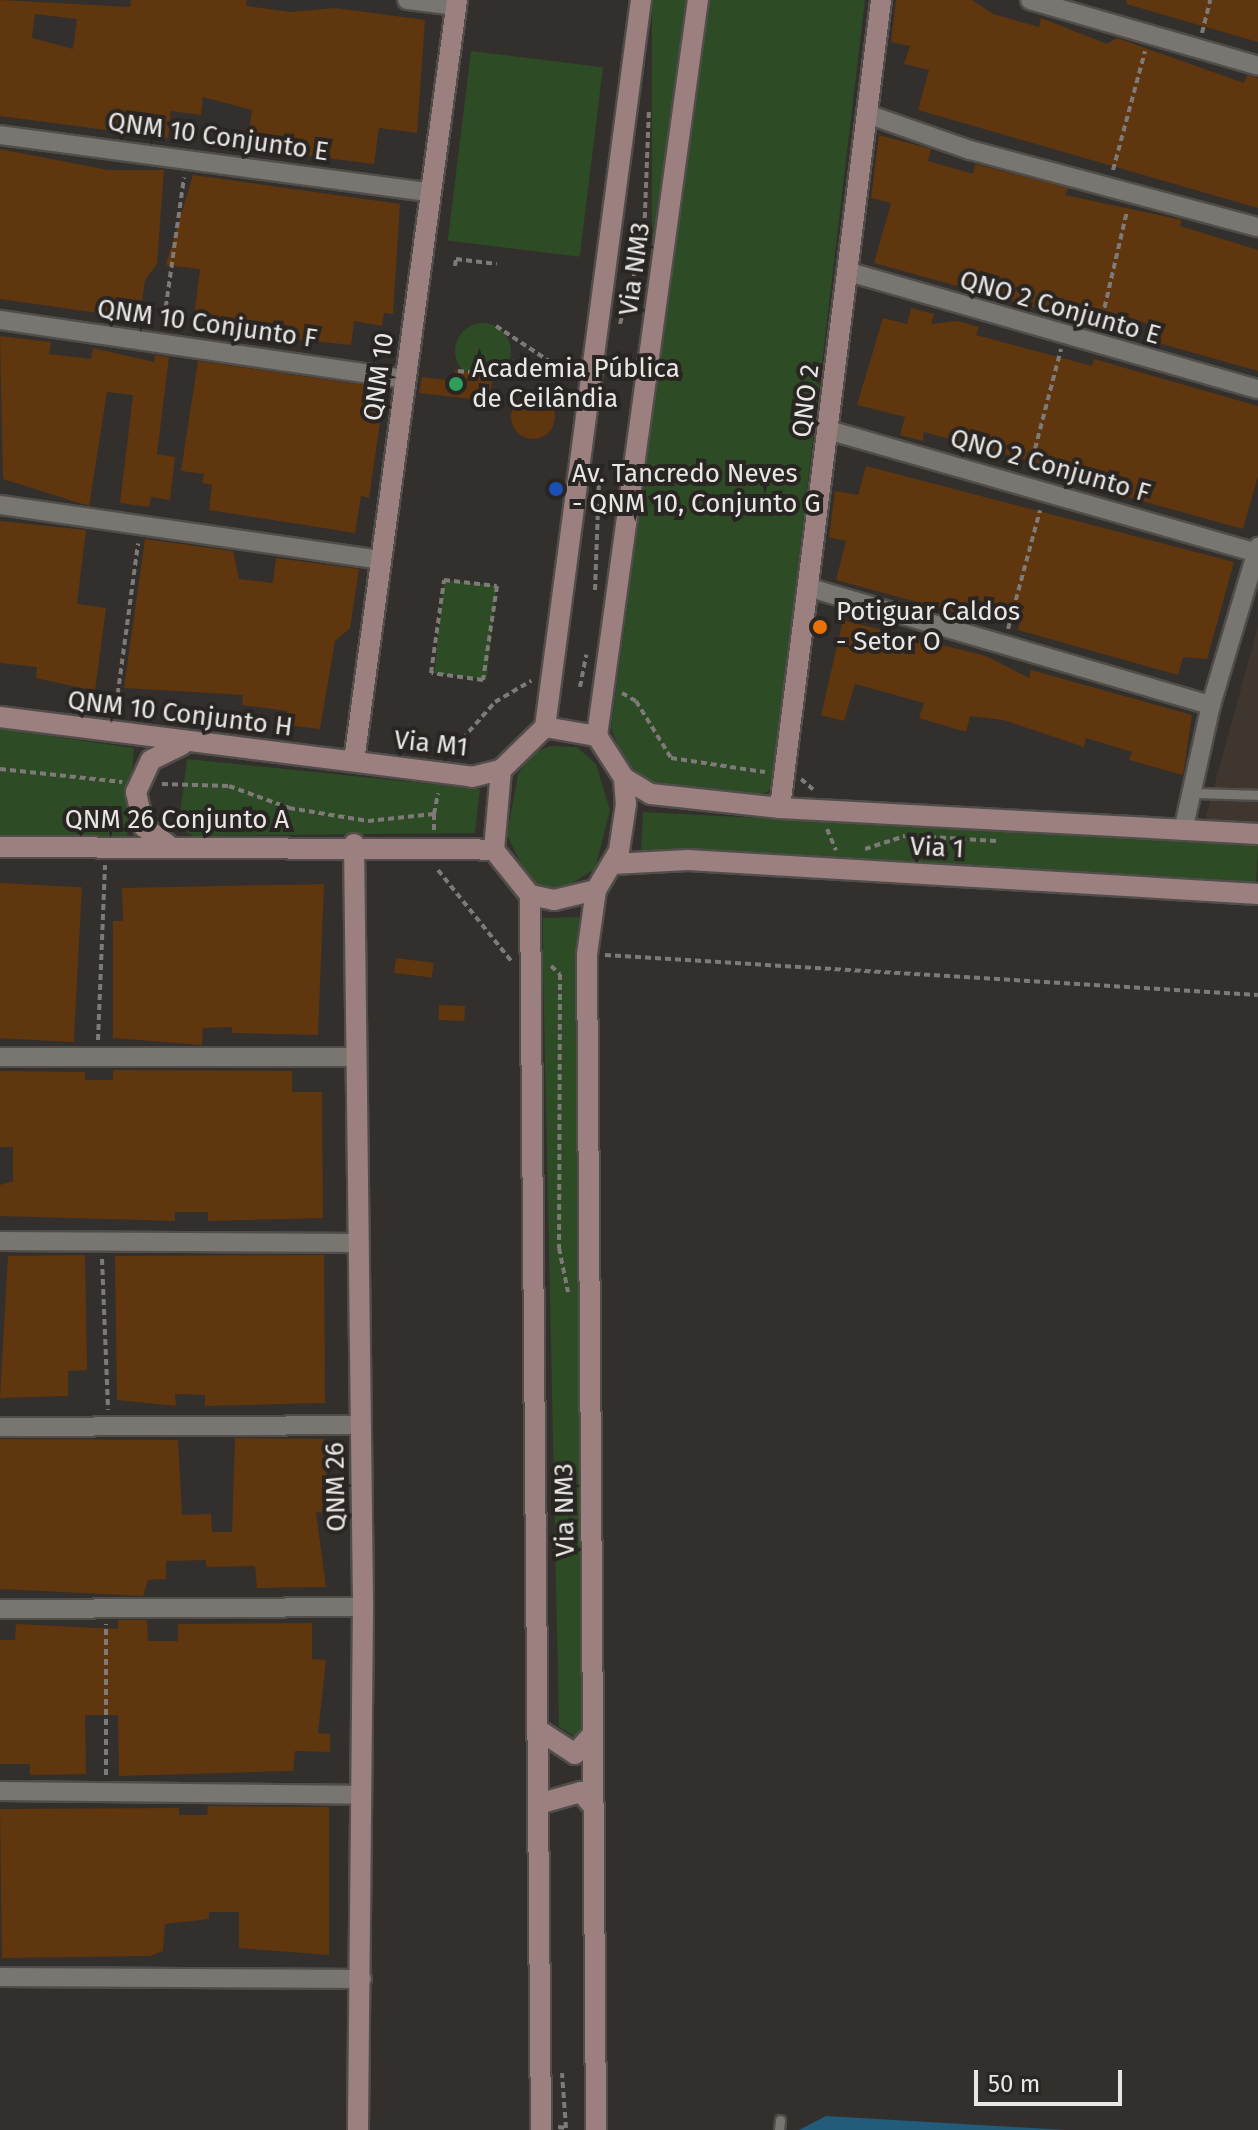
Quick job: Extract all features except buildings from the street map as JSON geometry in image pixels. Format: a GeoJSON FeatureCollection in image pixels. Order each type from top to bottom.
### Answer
{"type":"FeatureCollection","features":[{"type":"Feature","properties":{"kind":"main road","name":"Via NM3"},"geometry":{"type":"LineString","coordinates":[[545,727],[641,0]]}},
{"type":"Feature","properties":{"kind":"main road","name":"Via NM3"},"geometry":{"type":"LineString","coordinates":[[597,736],[698,0]]}},
{"type":"Feature","properties":{"kind":"main road","name":"QNO 2"},"geometry":{"type":"LineString","coordinates":[[780,808],[810,588],[881,0]]}},
{"type":"Feature","properties":{"kind":"main road","name":"QNM 10"},"geometry":{"type":"LineString","coordinates":[[354,761],[456,3]]}},
{"type":"Feature","properties":{"kind":"main road","name":"QNM 10 Conjunto H"},"geometry":{"type":"LineString","coordinates":[[0,717],[194,745],[354,761]]}},
{"type":"Feature","properties":{"kind":"main road"},"geometry":{"type":"LineString","coordinates":[[545,727],[597,736],[624,778],[626,822],[613,864],[596,890],[554,900],[530,895],[494,850],[501,770],[545,727]]}},
{"type":"Feature","properties":{"kind":"main road"},"geometry":{"type":"LineString","coordinates":[[172,848],[144,827],[136,792],[160,753],[194,745]]}},
{"type":"Feature","properties":{"kind":"main road","name":"Via M1"},"geometry":{"type":"LineString","coordinates":[[354,761],[472,777],[501,770]]}},
{"type":"Feature","properties":{"kind":"main road","name":"Via 1"},"geometry":{"type":"LineString","coordinates":[[624,778],[651,794],[780,808],[1258,834]]}},
{"type":"Feature","properties":{"kind":"main road"},"geometry":{"type":"LineString","coordinates":[[354,844],[494,850]]}},
{"type":"Feature","properties":{"kind":"main road","name":"QNM 26 Conjunto A"},"geometry":{"type":"LineString","coordinates":[[0,847],[172,848],[354,844]]}},
{"type":"Feature","properties":{"kind":"main road","name":"QNM 26"},"geometry":{"type":"LineString","coordinates":[[354,844],[363,1607],[362,1979],[358,2130]]}},
{"type":"Feature","properties":{"kind":"main road","name":"Via 1"},"geometry":{"type":"LineString","coordinates":[[613,864],[688,860],[1258,894]]}},
{"type":"Feature","properties":{"kind":"main road","name":"Via NM3"},"geometry":{"type":"LineString","coordinates":[[596,890],[587,954],[596,2130]]}},
{"type":"Feature","properties":{"kind":"main road","name":"Via NM3"},"geometry":{"type":"LineString","coordinates":[[530,895],[541,2130]]}},
{"type":"Feature","properties":{"kind":"main road"},"geometry":{"type":"LineString","coordinates":[[537,1729],[575,1754],[593,1734]]}},
{"type":"Feature","properties":{"kind":"main road"},"geometry":{"type":"LineString","coordinates":[[538,1804],[581,1792],[594,1807]]}},
{"type":"Feature","properties":{"kind":"street"},"geometry":{"type":"LineString","coordinates":[[407,0],[456,3]]}},
{"type":"Feature","properties":{"kind":"street"},"geometry":{"type":"LineString","coordinates":[[1030,0],[1149,37],[1258,66]]}},
{"type":"Feature","properties":{"kind":"street"},"geometry":{"type":"LineString","coordinates":[[867,114],[1258,227]]}},
{"type":"Feature","properties":{"kind":"street","name":"QNM 10 Conjunto E"},"geometry":{"type":"LineString","coordinates":[[0,135],[430,192]]}},
{"type":"Feature","properties":{"kind":"street","name":"QNO 2 Conjunto E"},"geometry":{"type":"LineString","coordinates":[[849,272],[1064,339],[1258,389]]}},
{"type":"Feature","properties":{"kind":"street","name":"QNM 10 Conjunto F"},"geometry":{"type":"LineString","coordinates":[[0,320],[406,379]]}},
{"type":"Feature","properties":{"kind":"street","name":"QNO 2 Conjunto F"},"geometry":{"type":"LineString","coordinates":[[828,430],[1257,550]]}},
{"type":"Feature","properties":{"kind":"street"},"geometry":{"type":"LineString","coordinates":[[0,505],[380,560]]}},
{"type":"Feature","properties":{"kind":"street"},"geometry":{"type":"LineString","coordinates":[[1183,831],[1211,705],[1253,584],[1257,550]]}},
{"type":"Feature","properties":{"kind":"street"},"geometry":{"type":"LineString","coordinates":[[810,588],[1211,705]]}},
{"type":"Feature","properties":{"kind":"street"},"geometry":{"type":"LineString","coordinates":[[0,1057],[357,1057]]}},
{"type":"Feature","properties":{"kind":"street"},"geometry":{"type":"LineString","coordinates":[[0,1241],[357,1243]]}},
{"type":"Feature","properties":{"kind":"street"},"geometry":{"type":"LineString","coordinates":[[0,1427],[361,1425]]}},
{"type":"Feature","properties":{"kind":"street"},"geometry":{"type":"LineString","coordinates":[[0,1609],[106,1606],[363,1607]]}},
{"type":"Feature","properties":{"kind":"street"},"geometry":{"type":"LineString","coordinates":[[0,1791],[361,1795]]}},
{"type":"Feature","properties":{"kind":"street"},"geometry":{"type":"LineString","coordinates":[[0,1977],[362,1979]]}},
{"type":"Feature","properties":{"kind":"lane"},"geometry":{"type":"LineString","coordinates":[[1192,793],[1258,795]]}},
{"type":"Feature","properties":{"kind":"path"},"geometry":{"type":"LineString","coordinates":[[1197,50],[1210,0]]}},
{"type":"Feature","properties":{"kind":"path"},"geometry":{"type":"LineString","coordinates":[[1108,186],[1149,37]]}},
{"type":"Feature","properties":{"kind":"path"},"geometry":{"type":"LineString","coordinates":[[617,340],[644,238],[640,191],[650,95]]}},
{"type":"Feature","properties":{"kind":"path"},"geometry":{"type":"LineString","coordinates":[[161,343],[186,159]]}},
{"type":"Feature","properties":{"kind":"path"},"geometry":{"type":"LineString","coordinates":[[1096,347],[1132,193]]}},
{"type":"Feature","properties":{"kind":"path"},"geometry":{"type":"LineString","coordinates":[[455,266],[456,259],[497,264]]}},
{"type":"Feature","properties":{"kind":"path"},"geometry":{"type":"LineString","coordinates":[[496,326],[573,377]]}},
{"type":"Feature","properties":{"kind":"path"},"geometry":{"type":"LineString","coordinates":[[1025,486],[1064,339]]}},
{"type":"Feature","properties":{"kind":"path"},"geometry":{"type":"LineString","coordinates":[[458,371],[502,376],[512,359]]}},
{"type":"Feature","properties":{"kind":"path"},"geometry":{"type":"LineString","coordinates":[[594,598],[600,465]]}},
{"type":"Feature","properties":{"kind":"path"},"geometry":{"type":"LineString","coordinates":[[1003,645],[1045,492]]}},
{"type":"Feature","properties":{"kind":"path"},"geometry":{"type":"LineString","coordinates":[[112,732],[140,526]]}},
{"type":"Feature","properties":{"kind":"path"},"geometry":{"type":"LineString","coordinates":[[444,580],[497,586],[483,680],[431,673],[444,580]]}},
{"type":"Feature","properties":{"kind":"path"},"geometry":{"type":"LineString","coordinates":[[580,687],[589,640]]}},
{"type":"Feature","properties":{"kind":"path"},"geometry":{"type":"LineString","coordinates":[[98,1056],[106,847]]}},
{"type":"Feature","properties":{"kind":"path"},"geometry":{"type":"LineString","coordinates":[[587,954],[1258,995]]}},
{"type":"Feature","properties":{"kind":"path"},"geometry":{"type":"LineString","coordinates":[[102,1241],[109,1425]]}},
{"type":"Feature","properties":{"kind":"path"},"geometry":{"type":"LineString","coordinates":[[106,1606],[106,1791]]}},
{"type":"Feature","properties":{"kind":"shaded area"},"geometry":{"type":"Polygon","coordinates":[[[1258,626],[1258,822],[1205,820],[1258,626]]]}},
{"type":"Feature","properties":{"kind":"green space"},"geometry":{"type":"Polygon","coordinates":[[[652,0],[685,0],[685,720],[652,720],[652,0]]]}},
{"type":"Feature","properties":{"kind":"green space"},"geometry":{"type":"Polygon","coordinates":[[[708,0],[865,0],[772,788],[760,797],[654,785],[624,760],[611,728],[708,0]]]}},
{"type":"Feature","properties":{"kind":"green space"},"geometry":{"type":"Polygon","coordinates":[[[471,51],[603,67],[580,257],[448,241],[471,51]]]}},
{"type":"Feature","properties":{"kind":"green space"},"geometry":{"type":"Polygon","coordinates":[[[483,323],[503,331],[511,351],[503,371],[483,379],[463,371],[455,351],[463,331],[483,323]]]}},
{"type":"Feature","properties":{"kind":"green space"},"geometry":{"type":"Polygon","coordinates":[[[444,580],[497,586],[487,679],[434,673],[444,580]]]}},
{"type":"Feature","properties":{"kind":"green space"},"geometry":{"type":"Polygon","coordinates":[[[0,729],[134,748],[127,837],[0,836],[0,729]]]}},
{"type":"Feature","properties":{"kind":"green space"},"geometry":{"type":"Polygon","coordinates":[[[550,746],[577,747],[596,764],[610,810],[595,869],[559,891],[530,883],[507,835],[518,774],[532,754],[550,746]]]}},
{"type":"Feature","properties":{"kind":"green space"},"geometry":{"type":"Polygon","coordinates":[[[187,759],[480,789],[475,833],[194,836],[178,829],[187,759]]]}},
{"type":"Feature","properties":{"kind":"green space"},"geometry":{"type":"Polygon","coordinates":[[[643,812],[1258,844],[1256,882],[641,850],[643,812]]]}},
{"type":"Feature","properties":{"kind":"green space"},"geometry":{"type":"Polygon","coordinates":[[[579,917],[588,1142],[583,1726],[575,1737],[559,1727],[543,918],[579,917]]]}},
{"type":"Feature","properties":{"kind":"water"},"geometry":{"type":"Polygon","coordinates":[[[826,2116],[1066,2130],[799,2130],[826,2116]]]}},
{"type":"Feature","properties":{"kind":"place","name":"Academia Pública de Ceilândia"},"geometry":{"type":"Point","coordinates":[456,384]}},
{"type":"Feature","properties":{"kind":"place","name":"Av. Tancredo Neves - QNM 10, Conjunto G"},"geometry":{"type":"Point","coordinates":[556,489]}},
{"type":"Feature","properties":{"kind":"place","name":"Potiguar Caldos - Setor O"},"geometry":{"type":"Point","coordinates":[820,627]}}]}
